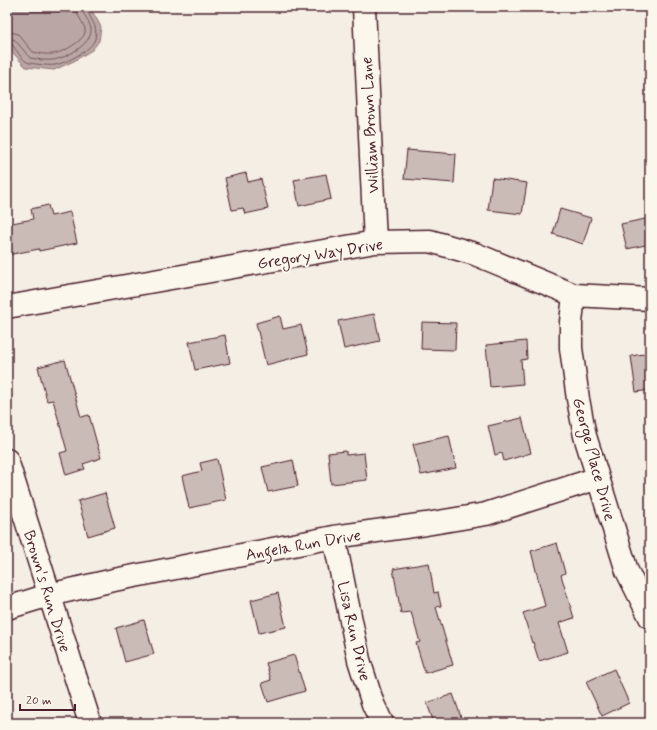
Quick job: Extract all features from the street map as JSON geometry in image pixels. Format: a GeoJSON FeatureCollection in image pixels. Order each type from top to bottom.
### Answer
{"type":"FeatureCollection","features":[{"type":"Feature","properties":{"kind":"street","name":"William Brown Lane"},"geometry":{"type":"LineString","coordinates":[[364,7],[375,242]]}},
{"type":"Feature","properties":{"kind":"street","name":"Gregory Way Drive"},"geometry":{"type":"LineString","coordinates":[[7,307],[375,242],[430,241],[475,254],[574,295],[650,299]]}},
{"type":"Feature","properties":{"kind":"street","name":"George Place Drive"},"geometry":{"type":"LineString","coordinates":[[574,295],[571,322],[571,348],[585,436],[627,571],[650,617]]}},
{"type":"Feature","properties":{"kind":"street","name":"Brown's Run Drive"},"geometry":{"type":"LineString","coordinates":[[7,460],[90,723]]}},
{"type":"Feature","properties":{"kind":"street","name":"Angela Run Drive"},"geometry":{"type":"LineString","coordinates":[[7,608],[114,580],[334,537],[486,514],[598,478]]}},
{"type":"Feature","properties":{"kind":"street","name":"Lisa Run Drive"},"geometry":{"type":"LineString","coordinates":[[334,537],[359,660],[373,704],[382,723]]}},
{"type":"Feature","properties":{"kind":"water"},"geometry":{"type":"Polygon","coordinates":[[[7,7],[90,7],[101,27],[99,41],[92,50],[74,61],[54,70],[26,67],[7,44],[7,7]]]}},
{"type":"Feature","properties":{"kind":"building"},"geometry":{"type":"Polygon","coordinates":[[[407,150],[456,154],[454,183],[404,179],[407,150]]]}},
{"type":"Feature","properties":{"kind":"building"},"geometry":{"type":"Polygon","coordinates":[[[246,173],[248,182],[261,179],[268,209],[245,214],[243,208],[232,210],[225,178],[246,173]]]}},
{"type":"Feature","properties":{"kind":"building"},"geometry":{"type":"Polygon","coordinates":[[[326,174],[331,199],[299,206],[294,180],[326,174]]]}},
{"type":"Feature","properties":{"kind":"building"},"geometry":{"type":"Polygon","coordinates":[[[492,178],[527,183],[522,214],[488,210],[492,178]]]}},
{"type":"Feature","properties":{"kind":"building"},"geometry":{"type":"Polygon","coordinates":[[[48,205],[51,216],[70,212],[77,243],[39,251],[39,249],[7,255],[7,224],[33,219],[31,209],[48,205]]]}},
{"type":"Feature","properties":{"kind":"building"},"geometry":{"type":"Polygon","coordinates":[[[560,209],[591,218],[583,244],[553,234],[560,209]]]}},
{"type":"Feature","properties":{"kind":"building"},"geometry":{"type":"Polygon","coordinates":[[[650,218],[650,244],[627,249],[621,224],[650,218]]]}},
{"type":"Feature","properties":{"kind":"building"},"geometry":{"type":"Polygon","coordinates":[[[374,314],[380,341],[344,349],[338,321],[374,314]]]}},
{"type":"Feature","properties":{"kind":"building"},"geometry":{"type":"Polygon","coordinates":[[[280,316],[283,329],[301,325],[308,354],[266,365],[256,323],[280,316]]]}},
{"type":"Feature","properties":{"kind":"building"},"geometry":{"type":"Polygon","coordinates":[[[422,322],[456,323],[455,350],[421,349],[422,322]]]}},
{"type":"Feature","properties":{"kind":"building"},"geometry":{"type":"Polygon","coordinates":[[[225,335],[230,363],[195,370],[189,342],[225,335]]]}},
{"type":"Feature","properties":{"kind":"building"},"geometry":{"type":"Polygon","coordinates":[[[526,341],[527,359],[521,360],[523,384],[490,387],[486,345],[526,341]]]}},
{"type":"Feature","properties":{"kind":"building"},"geometry":{"type":"Polygon","coordinates":[[[650,353],[650,390],[636,392],[631,356],[650,353]]]}},
{"type":"Feature","properties":{"kind":"building"},"geometry":{"type":"Polygon","coordinates":[[[65,360],[81,417],[89,415],[101,458],[83,464],[85,469],[66,475],[60,453],[67,451],[53,400],[47,401],[38,367],[65,360]]]}},
{"type":"Feature","properties":{"kind":"building"},"geometry":{"type":"Polygon","coordinates":[[[522,418],[531,453],[504,461],[502,453],[495,455],[488,426],[522,418]]]}},
{"type":"Feature","properties":{"kind":"building"},"geometry":{"type":"Polygon","coordinates":[[[449,436],[456,468],[421,475],[413,444],[449,436]]]}},
{"type":"Feature","properties":{"kind":"building"},"geometry":{"type":"Polygon","coordinates":[[[346,451],[346,455],[364,453],[367,480],[331,484],[328,453],[346,451]]]}},
{"type":"Feature","properties":{"kind":"building"},"geometry":{"type":"Polygon","coordinates":[[[217,459],[226,500],[189,508],[182,476],[202,471],[200,463],[217,459]]]}},
{"type":"Feature","properties":{"kind":"building"},"geometry":{"type":"Polygon","coordinates":[[[293,460],[298,486],[268,492],[262,467],[293,460]]]}},
{"type":"Feature","properties":{"kind":"building"},"geometry":{"type":"Polygon","coordinates":[[[105,493],[115,528],[88,536],[78,501],[105,493]]]}},
{"type":"Feature","properties":{"kind":"building"},"geometry":{"type":"Polygon","coordinates":[[[557,543],[565,573],[561,575],[574,618],[559,623],[568,652],[539,661],[523,613],[545,606],[531,551],[557,543]]]}},
{"type":"Feature","properties":{"kind":"building"},"geometry":{"type":"Polygon","coordinates":[[[429,563],[434,593],[438,592],[441,606],[436,607],[453,665],[425,673],[416,643],[420,642],[411,612],[401,613],[393,569],[429,563]]]}},
{"type":"Feature","properties":{"kind":"building"},"geometry":{"type":"Polygon","coordinates":[[[278,593],[286,627],[259,633],[251,600],[278,593]]]}},
{"type":"Feature","properties":{"kind":"building"},"geometry":{"type":"Polygon","coordinates":[[[144,620],[154,654],[125,662],[116,628],[144,620]]]}},
{"type":"Feature","properties":{"kind":"building"},"geometry":{"type":"Polygon","coordinates":[[[294,655],[305,691],[268,702],[262,683],[271,680],[266,663],[294,655]]]}},
{"type":"Feature","properties":{"kind":"building"},"geometry":{"type":"Polygon","coordinates":[[[614,669],[629,703],[602,716],[586,682],[614,669]]]}},
{"type":"Feature","properties":{"kind":"building"},"geometry":{"type":"Polygon","coordinates":[[[453,694],[463,723],[434,723],[427,703],[453,694]]]}}]}
